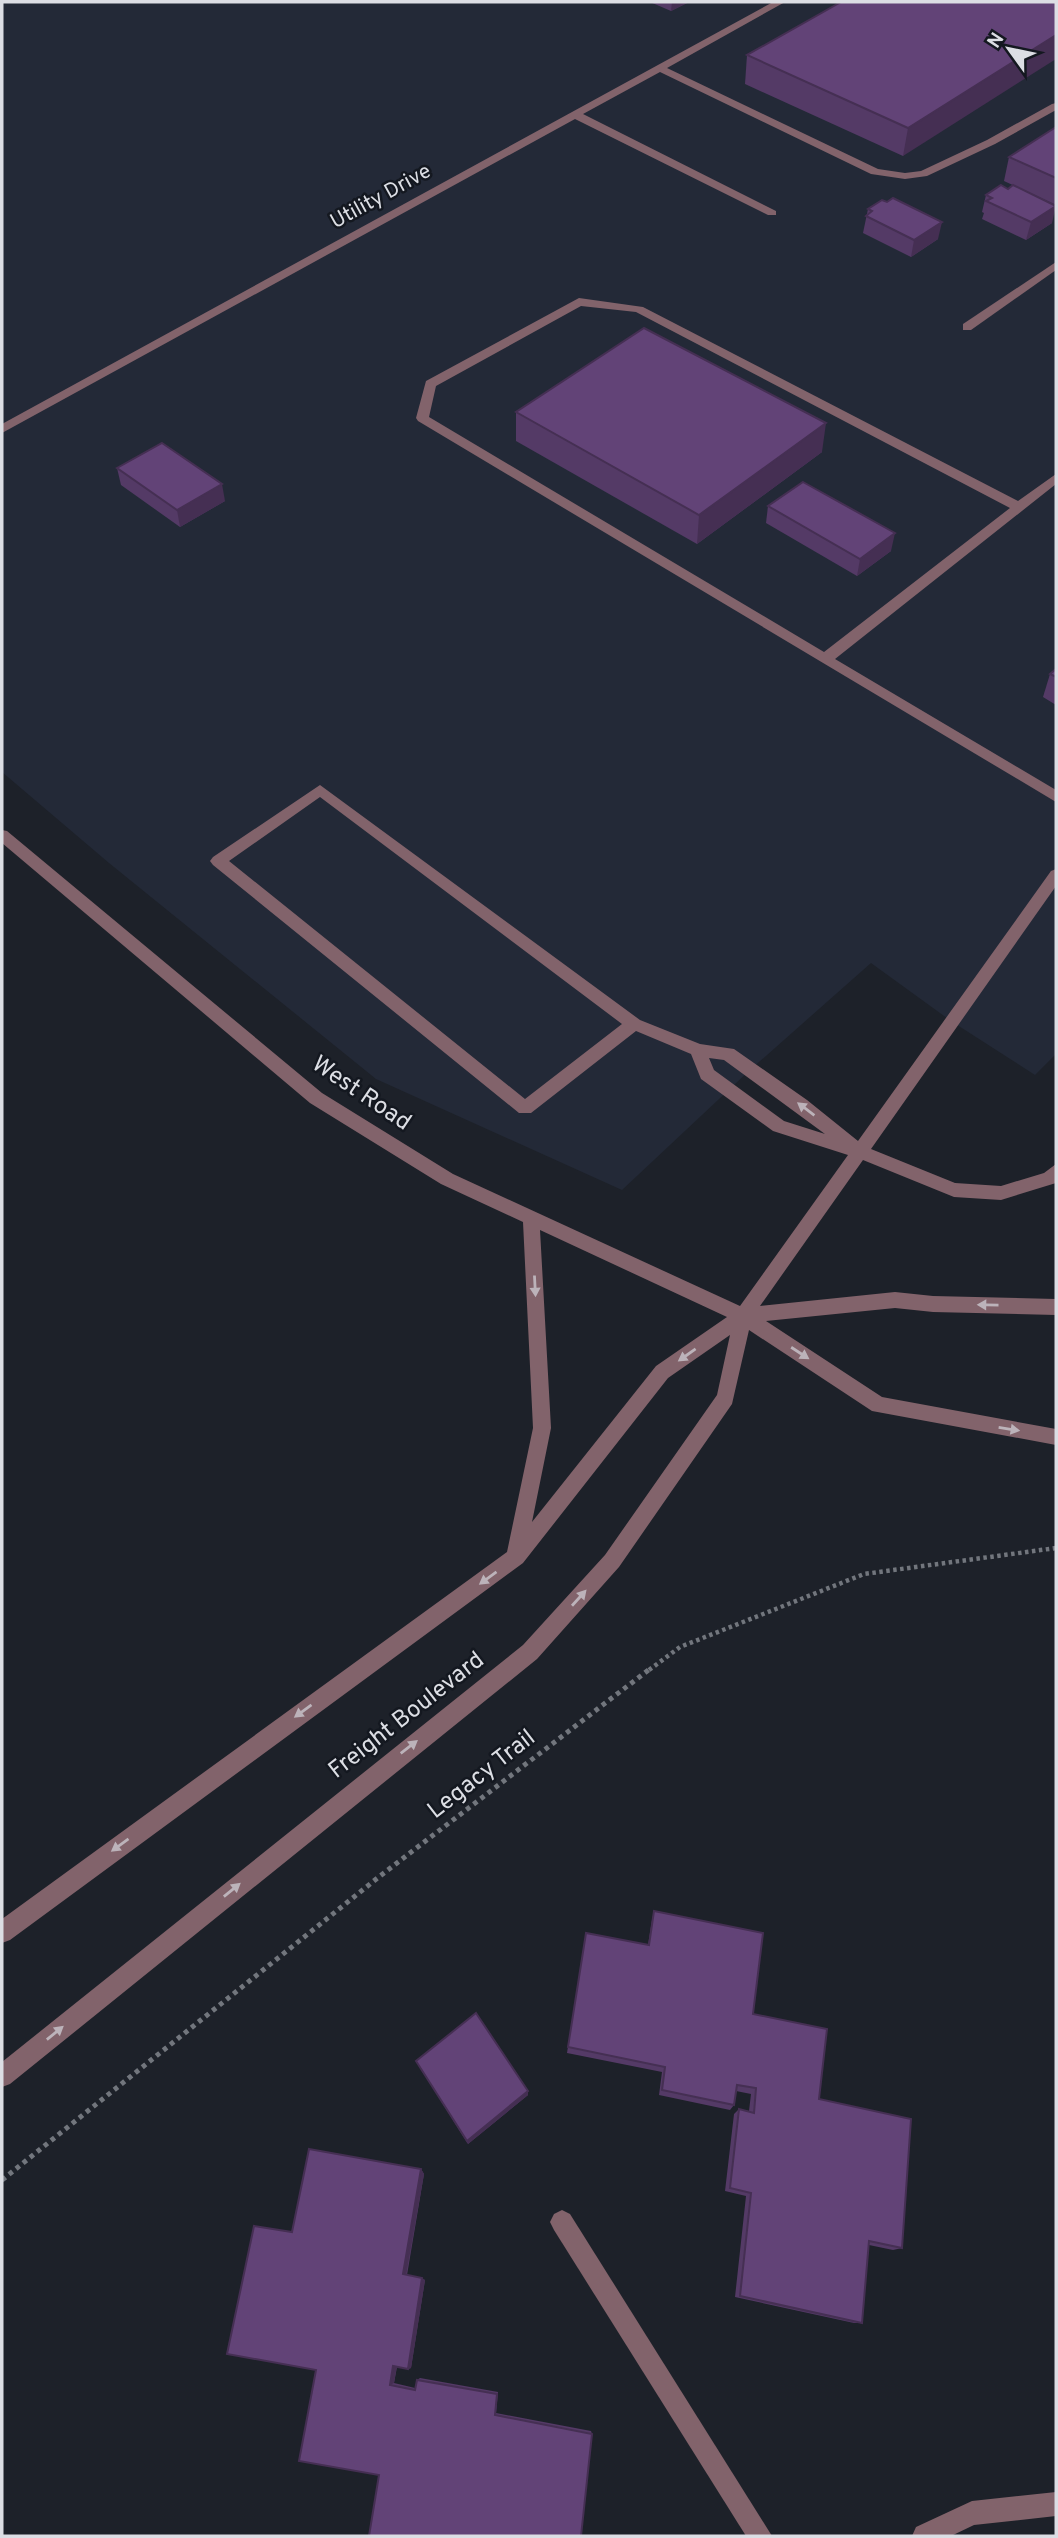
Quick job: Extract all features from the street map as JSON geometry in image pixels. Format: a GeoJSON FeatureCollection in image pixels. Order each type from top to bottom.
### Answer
{"type":"FeatureCollection","features":[{"type":"Feature","properties":{"kind":"lane","name":"Utility Drive"},"geometry":{"type":"LineString","coordinates":[[2,429],[780,2]]}},
{"type":"Feature","properties":{"kind":"lane"},"geometry":{"type":"LineString","coordinates":[[659,68],[875,172],[905,176],[923,174],[991,142],[1056,106]]}},
{"type":"Feature","properties":{"kind":"lane"},"geometry":{"type":"LineString","coordinates":[[574,114],[772,213]]}},
{"type":"Feature","properties":{"kind":"lane"},"geometry":{"type":"LineString","coordinates":[[967,327],[1056,265]]}},
{"type":"Feature","properties":{"kind":"lane"},"geometry":{"type":"LineString","coordinates":[[1019,507],[639,309],[579,302],[430,384],[422,418],[1056,797]]}},
{"type":"Feature","properties":{"kind":"lane"},"geometry":{"type":"LineString","coordinates":[[825,659],[1056,478]]}},
{"type":"Feature","properties":{"kind":"lane"},"geometry":{"type":"LineString","coordinates":[[634,1024],[525,1108],[218,861],[320,790],[634,1024],[698,1050],[727,1054],[800,1105],[859,1151]]}},
{"type":"Feature","properties":{"kind":"lane","name":"West Road"},"geometry":{"type":"LineString","coordinates":[[2,835],[316,1098],[447,1179],[743,1315]]}},
{"type":"Feature","properties":{"kind":"lane"},"geometry":{"type":"LineString","coordinates":[[2,1932],[516,1557],[662,1372],[743,1315],[1056,874]]}},
{"type":"Feature","properties":{"kind":"lane"},"geometry":{"type":"LineString","coordinates":[[698,1050],[707,1074],[779,1126],[859,1151],[954,1189],[1000,1193],[1049,1178],[1056,1171]]}},
{"type":"Feature","properties":{"kind":"lane"},"geometry":{"type":"LineString","coordinates":[[516,1557],[542,1428],[531,1218]]}},
{"type":"Feature","properties":{"kind":"lane"},"geometry":{"type":"LineString","coordinates":[[743,1315],[895,1300],[933,1304],[1056,1307]]}},
{"type":"Feature","properties":{"kind":"lane"},"geometry":{"type":"LineString","coordinates":[[743,1315],[878,1405],[1056,1437]]}},
{"type":"Feature","properties":{"kind":"lane","name":"Freight Boulevard"},"geometry":{"type":"LineString","coordinates":[[2,2076],[530,1652],[612,1562],[726,1398],[743,1315]]}},
{"type":"Feature","properties":{"kind":"lane"},"geometry":{"type":"LineString","coordinates":[[562,2222],[760,2536]]}},
{"type":"Feature","properties":{"kind":"lane"},"geometry":{"type":"LineString","coordinates":[[925,2536],[972,2514],[1056,2504]]}},
{"type":"Feature","properties":{"kind":"path","name":"Legacy Trail"},"geometry":{"type":"LineString","coordinates":[[2,2180],[518,1768],[680,1647],[864,1574],[1056,1548]]}},
{"type":"Feature","properties":{"kind":"shaded area"},"geometry":{"type":"Polygon","coordinates":[[[2,2],[1056,2],[1056,1054],[1035,1075],[951,1021],[871,963],[750,1070],[622,1190],[376,1079],[109,863],[2,772],[2,2]]]}},
{"type":"Feature","properties":{"kind":"building"},"geometry":{"type":"Polygon","coordinates":[[[841,2],[1056,2],[1056,35],[908,128],[747,55],[841,2]]]}},
{"type":"Feature","properties":{"kind":"building"},"geometry":{"type":"Polygon","coordinates":[[[1056,127],[1056,178],[1009,157],[1056,127]]]}},
{"type":"Feature","properties":{"kind":"building"},"geometry":{"type":"Polygon","coordinates":[[[1001,185],[1008,189],[1013,185],[1056,206],[1031,222],[986,201],[992,198],[986,195],[1001,185]]]}},
{"type":"Feature","properties":{"kind":"building"},"geometry":{"type":"Polygon","coordinates":[[[893,198],[942,222],[914,240],[866,216],[872,211],[868,209],[882,200],[887,202],[893,198]]]}},
{"type":"Feature","properties":{"kind":"building"},"geometry":{"type":"Polygon","coordinates":[[[644,328],[826,423],[699,515],[516,412],[644,328]]]}},
{"type":"Feature","properties":{"kind":"building"},"geometry":{"type":"Polygon","coordinates":[[[162,443],[222,484],[177,510],[117,468],[162,443]]]}},
{"type":"Feature","properties":{"kind":"building"},"geometry":{"type":"Polygon","coordinates":[[[803,482],[895,533],[860,559],[768,506],[803,482]]]}},
{"type":"Feature","properties":{"kind":"building"},"geometry":{"type":"Polygon","coordinates":[[[654,1911],[763,1933],[753,2014],[827,2029],[819,2099],[911,2119],[902,2248],[869,2241],[862,2323],[740,2296],[751,2193],[730,2188],[739,2109],[754,2113],[756,2088],[737,2085],[734,2105],[662,2090],[665,2067],[568,2047],[586,1933],[649,1945],[654,1911]]]}},
{"type":"Feature","properties":{"kind":"building"},"geometry":{"type":"Polygon","coordinates":[[[476,2013],[528,2091],[467,2141],[416,2061],[476,2013]]]}},
{"type":"Feature","properties":{"kind":"building"},"geometry":{"type":"Polygon","coordinates":[[[309,2149],[421,2169],[403,2274],[422,2278],[408,2369],[393,2366],[390,2385],[415,2390],[417,2380],[497,2394],[495,2415],[592,2434],[581,2536],[369,2536],[379,2475],[299,2461],[316,2370],[227,2354],[254,2226],[292,2232],[309,2149]]]}}]}
